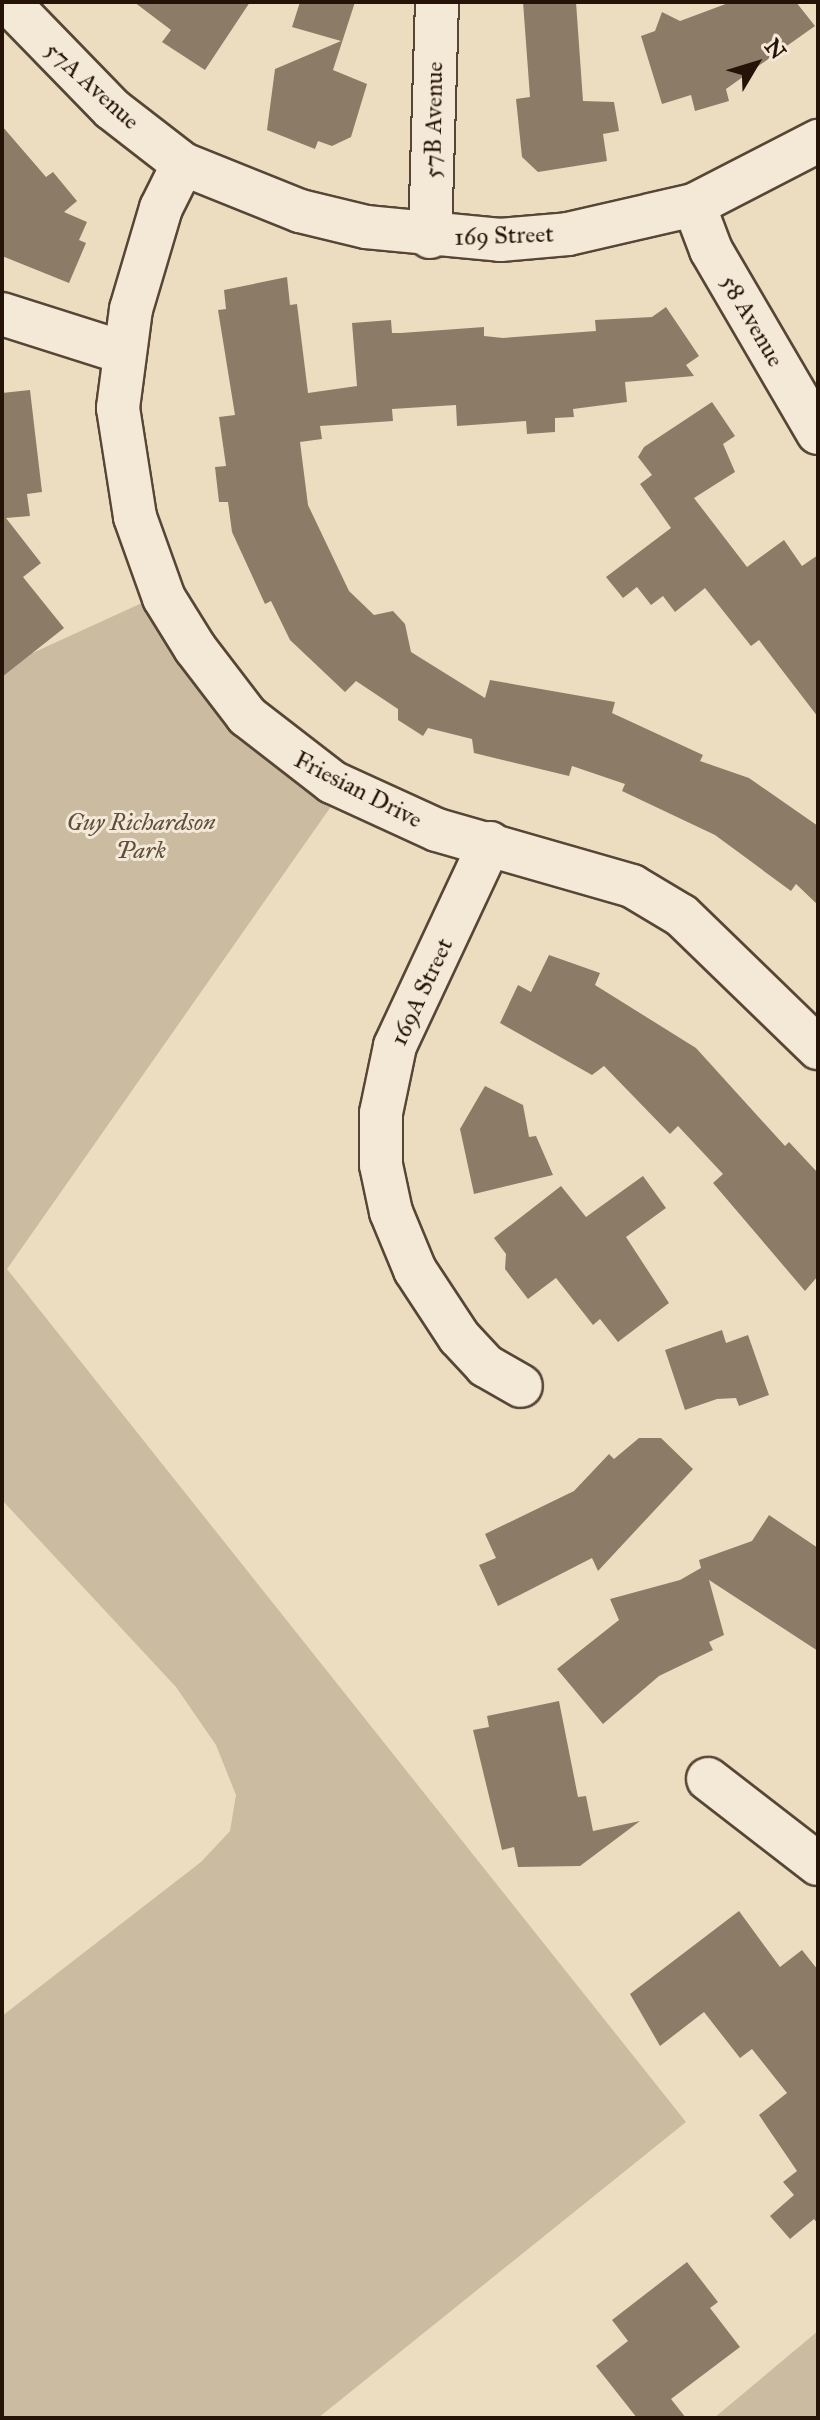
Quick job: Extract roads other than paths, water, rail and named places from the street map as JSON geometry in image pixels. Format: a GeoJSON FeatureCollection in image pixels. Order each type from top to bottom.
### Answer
{"type":"FeatureCollection","features":[{"type":"Feature","properties":{"kind":"street","name":"57A Avenue"},"geometry":{"type":"LineString","coordinates":[[8,2],[112,109],[183,164]]}},
{"type":"Feature","properties":{"kind":"street","name":"57B Avenue"},"geometry":{"type":"LineString","coordinates":[[430,237],[437,2]]}},
{"type":"Feature","properties":{"kind":"street","name":"169 Street"},"geometry":{"type":"LineString","coordinates":[[183,164],[300,211],[430,237],[568,234],[694,205],[818,141]]}},
{"type":"Feature","properties":{"kind":"street","name":"Friesian Drive"},"geometry":{"type":"LineString","coordinates":[[183,164],[161,208],[122,352],[119,421],[135,517],[164,598],[224,688],[286,752],[332,782],[437,830],[604,874],[657,900],[742,968],[818,1048]]}},
{"type":"Feature","properties":{"kind":"street","name":"58 Avenue"},"geometry":{"type":"LineString","coordinates":[[694,205],[711,250],[818,433]]}},
{"type":"Feature","properties":{"kind":"street"},"geometry":{"type":"LineString","coordinates":[[2,314],[122,352]]}},
{"type":"Feature","properties":{"kind":"street","name":"169A Street"},"geometry":{"type":"LineString","coordinates":[[490,843],[395,1046],[381,1113],[381,1165],[391,1212],[415,1270],[459,1337],[486,1366],[521,1386]]}},
{"type":"Feature","properties":{"kind":"street"},"geometry":{"type":"LineString","coordinates":[[708,1779],[818,1864]]}},
{"type":"Feature","properties":{"kind":"park label","name":"Guy Richardson Park"},"geometry":{"type":"Point","coordinates":[141,837]}}]}
